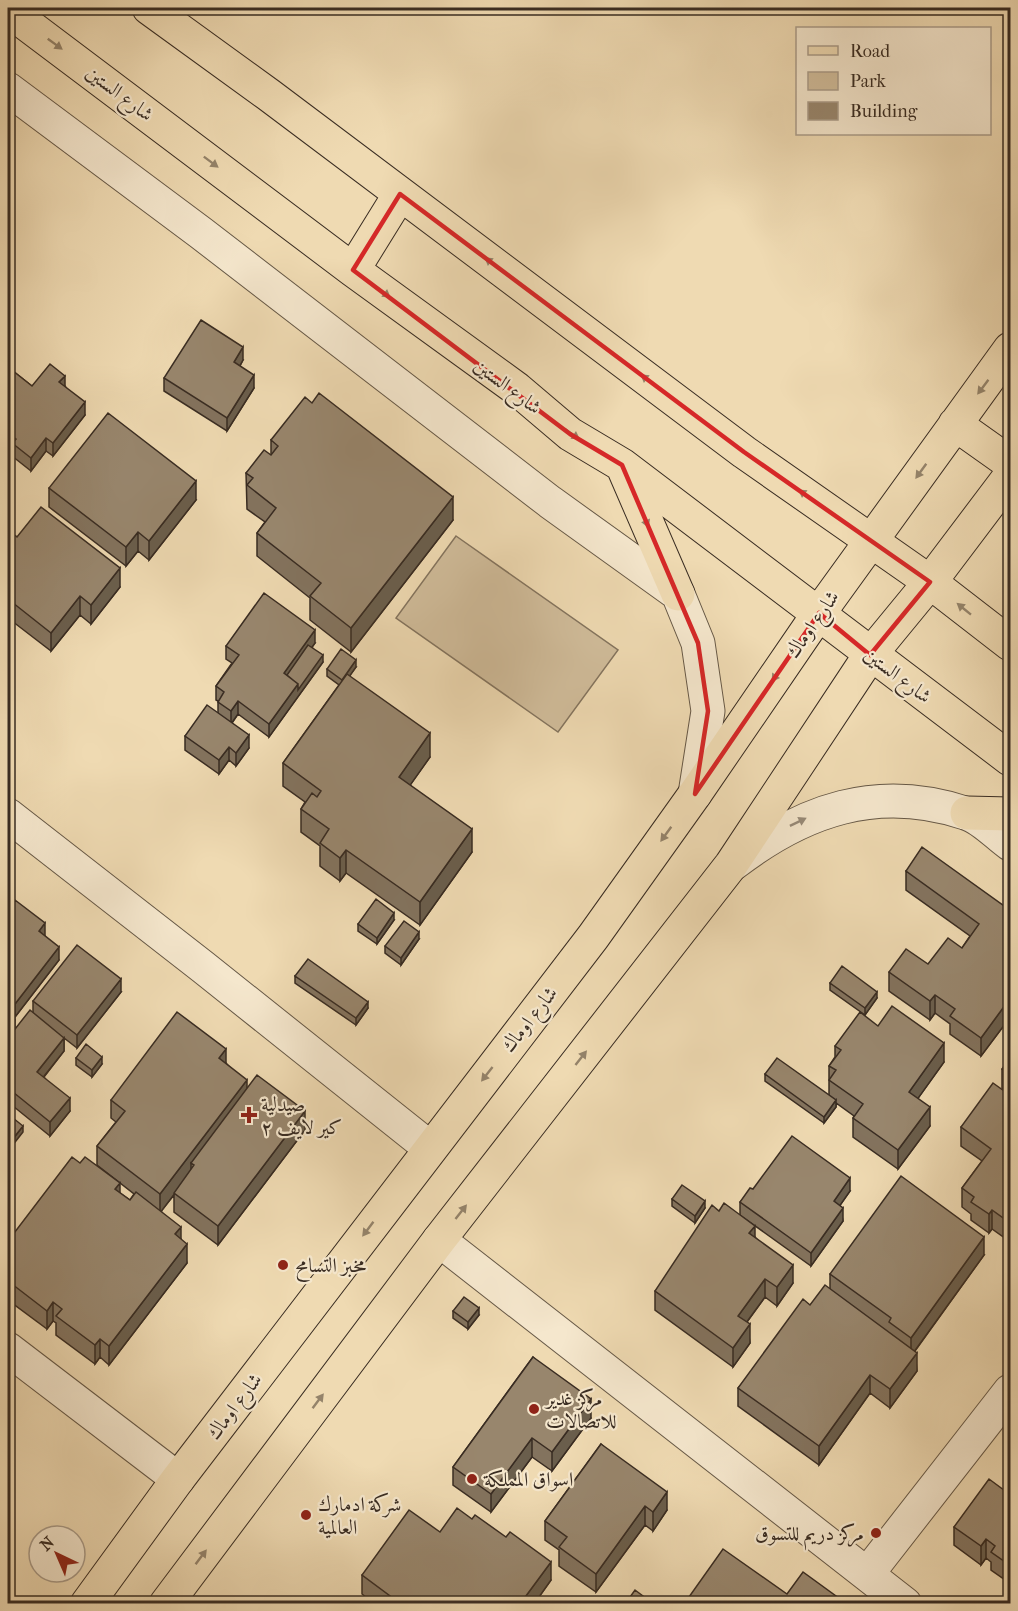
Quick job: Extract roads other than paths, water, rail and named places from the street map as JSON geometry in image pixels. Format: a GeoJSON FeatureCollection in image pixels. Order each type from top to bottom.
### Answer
{"type":"FeatureCollection","features":[{"type":"Feature","properties":{"kind":"main road"},"geometry":{"type":"LineString","coordinates":[[149,8],[744,452],[872,540],[1011,644]]}},
{"type":"Feature","properties":{"kind":"main road","name":"شارع الستين"},"geometry":{"type":"LineString","coordinates":[[8,10],[353,270],[517,389],[570,434],[622,465],[819,613],[870,655],[1011,759]]}},
{"type":"Feature","properties":{"kind":"main road"},"geometry":{"type":"LineString","coordinates":[[353,270],[400,194]]}},
{"type":"Feature","properties":{"kind":"main road","name":"شارع اوماك"},"geometry":{"type":"LineString","coordinates":[[87,1604],[178,1479],[593,937],[695,794],[819,613],[1011,349]]}},
{"type":"Feature","properties":{"kind":"main road"},"geometry":{"type":"LineString","coordinates":[[955,424],[1011,463]]}},
{"type":"Feature","properties":{"kind":"main road"},"geometry":{"type":"LineString","coordinates":[[622,465],[678,594]]}},
{"type":"Feature","properties":{"kind":"main road"},"geometry":{"type":"LineString","coordinates":[[166,1604],[440,1240],[731,865],[870,655],[930,582],[1011,476]]}},
{"type":"Feature","properties":{"kind":"main road"},"geometry":{"type":"LineString","coordinates":[[967,813],[1011,814]]}},
{"type":"Feature","properties":{"kind":"street"},"geometry":{"type":"LineString","coordinates":[[8,89],[274,289],[550,502],[678,594],[698,643],[708,711],[695,794]]}},
{"type":"Feature","properties":{"kind":"street"},"geometry":{"type":"LineString","coordinates":[[731,865],[767,838],[809,817],[863,801],[913,803],[967,813],[1011,844]]}},
{"type":"Feature","properties":{"kind":"street"},"geometry":{"type":"LineString","coordinates":[[8,815],[430,1148]]}},
{"type":"Feature","properties":{"kind":"street"},"geometry":{"type":"LineString","coordinates":[[440,1240],[905,1604]]}},
{"type":"Feature","properties":{"kind":"street"},"geometry":{"type":"LineString","coordinates":[[8,1349],[178,1479]]}},
{"type":"Feature","properties":{"kind":"street"},"geometry":{"type":"LineString","coordinates":[[868,1573],[1011,1390]]}},
{"type":"Feature","properties":{"kind":"place","name":"صيدلية كير لايف ٢"},"geometry":{"type":"Point","coordinates":[249,1115]}},
{"type":"Feature","properties":{"kind":"place","name":"مخبز التسامح"},"geometry":{"type":"Point","coordinates":[283,1265]}},
{"type":"Feature","properties":{"kind":"place","name":"مركز غدير للاتصالات"},"geometry":{"type":"Point","coordinates":[534,1409]}},
{"type":"Feature","properties":{"kind":"place","name":"اسواق المملكة"},"geometry":{"type":"Point","coordinates":[472,1479]}},
{"type":"Feature","properties":{"kind":"place","name":"شركة ادمارك العالمية"},"geometry":{"type":"Point","coordinates":[306,1515]}},
{"type":"Feature","properties":{"kind":"place","name":"مركز دريم للتسوق"},"geometry":{"type":"Point","coordinates":[876,1533]}}]}
